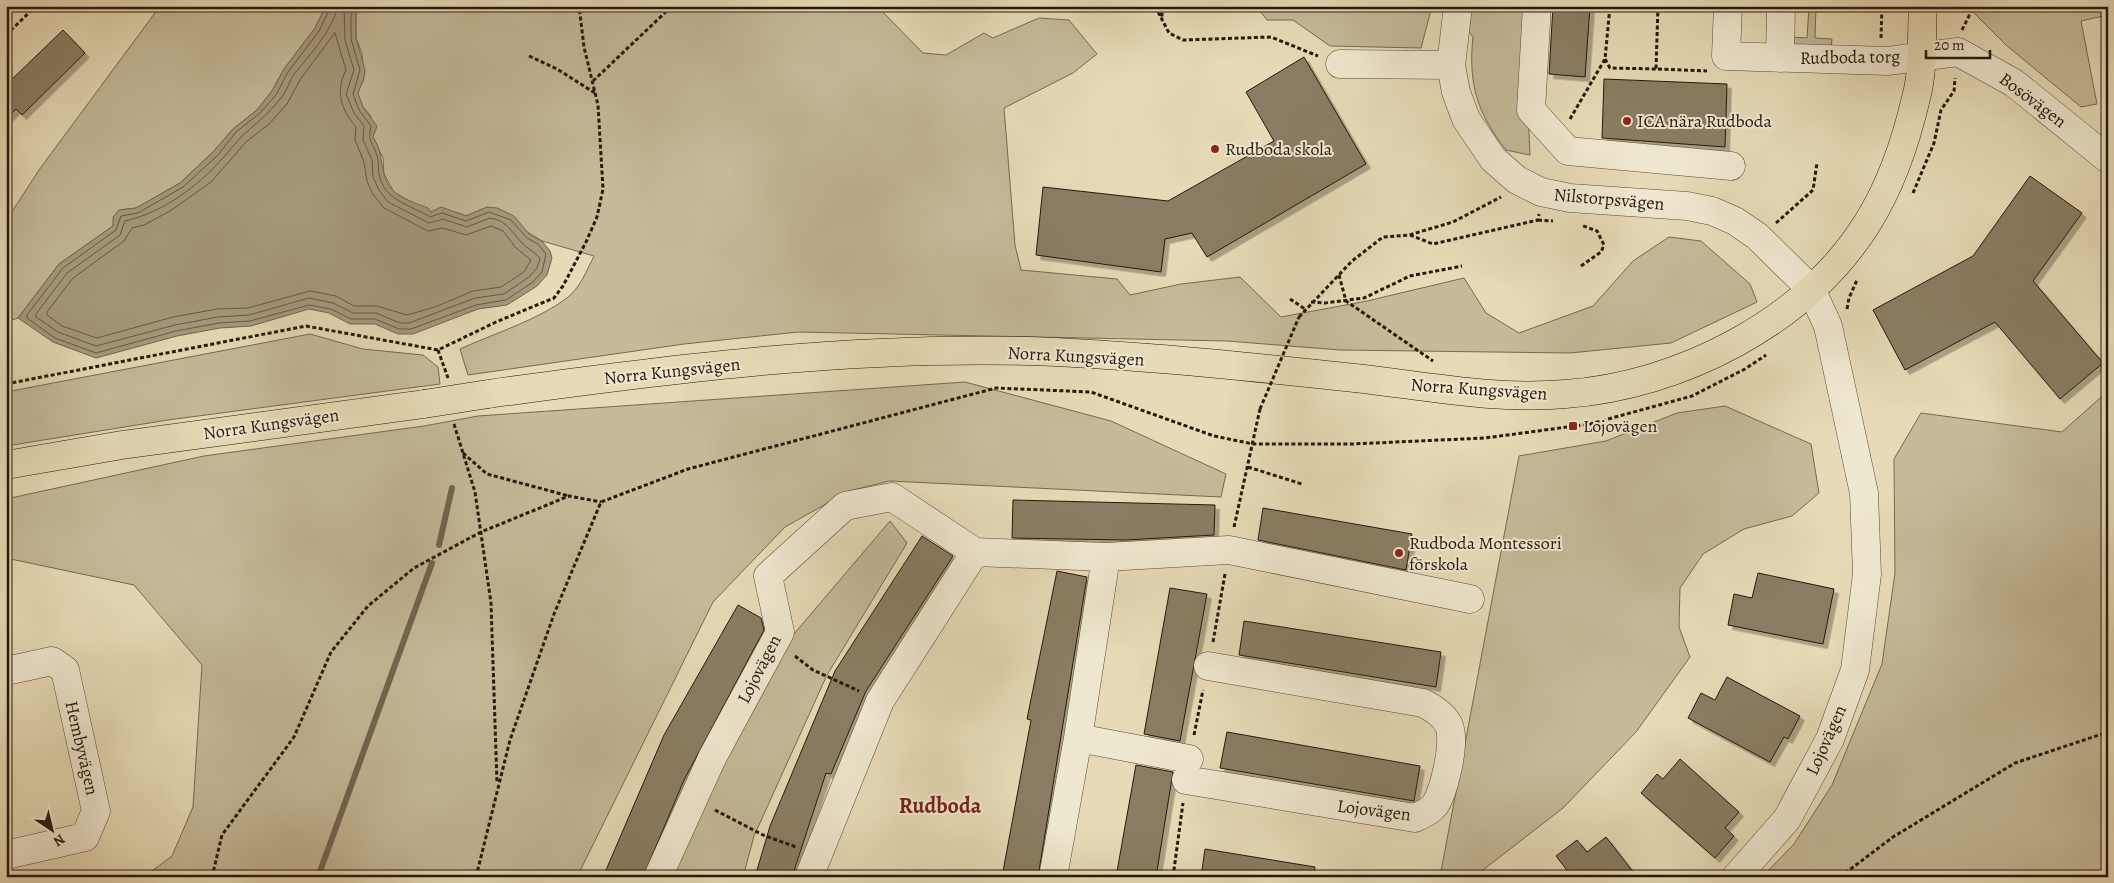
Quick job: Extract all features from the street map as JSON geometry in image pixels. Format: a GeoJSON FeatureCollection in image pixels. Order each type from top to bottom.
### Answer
{"type":"FeatureCollection","features":[{"type":"Feature","properties":{"kind":"main road","name":"Norra Kungsvägen"},"geometry":{"type":"LineString","coordinates":[[6,465],[122,445],[488,394],[680,369],[777,359],[948,351],[1054,352],[1265,369],[1480,393],[1530,396],[1566,394],[1639,381],[1667,374],[1701,360],[1780,316],[1811,289],[1846,253],[1866,226],[1887,189],[1918,94],[1923,6]]}},
{"type":"Feature","properties":{"kind":"street","name":"Nilstorpsvägen"},"geometry":{"type":"LineString","coordinates":[[1458,6],[1451,65],[1456,92],[1466,119],[1493,159],[1516,180],[1541,192],[1570,198],[1687,206],[1712,210],[1736,221],[1757,236],[1811,289]]}},
{"type":"Feature","properties":{"kind":"street"},"geometry":{"type":"LineString","coordinates":[[1537,6],[1531,110],[1568,151],[1582,154],[1731,166]]}},
{"type":"Feature","properties":{"kind":"street","name":"Rudboda torg"},"geometry":{"type":"LineString","coordinates":[[1728,6],[1726,56],[1887,61],[1921,55]]}},
{"type":"Feature","properties":{"kind":"street","name":"Rudboda torg"},"geometry":{"type":"LineString","coordinates":[[1780,58],[1781,6]]}},
{"type":"Feature","properties":{"kind":"street"},"geometry":{"type":"LineString","coordinates":[[1921,55],[1958,52]]}},
{"type":"Feature","properties":{"kind":"street","name":"Bosövägen"},"geometry":{"type":"LineString","coordinates":[[1958,52],[2014,83],[2103,146]]}},
{"type":"Feature","properties":{"kind":"street"},"geometry":{"type":"LineString","coordinates":[[1340,64],[1451,65]]}},
{"type":"Feature","properties":{"kind":"street","name":"Lojovägen"},"geometry":{"type":"LineString","coordinates":[[1736,877],[1787,819],[1830,739],[1855,670],[1868,574],[1864,493],[1828,326],[1811,289]]}},
{"type":"Feature","properties":{"kind":"street","name":"Lojovägen"},"geometry":{"type":"LineString","coordinates":[[658,877],[712,758],[780,632],[768,576],[845,506],[892,497],[975,552]]}},
{"type":"Feature","properties":{"kind":"street"},"geometry":{"type":"LineString","coordinates":[[814,866],[880,701],[975,552],[1106,556],[1229,550],[1470,599]]}},
{"type":"Feature","properties":{"kind":"street"},"geometry":{"type":"LineString","coordinates":[[1053,877],[1078,738],[1106,556]]}},
{"type":"Feature","properties":{"kind":"street","name":"Hembyvägen"},"geometry":{"type":"LineString","coordinates":[[6,671],[52,661],[65,670],[96,811],[85,836],[6,855]]}},
{"type":"Feature","properties":{"kind":"street","name":"Lojovägen"},"geometry":{"type":"LineString","coordinates":[[1078,738],[1188,769],[1415,818],[1433,807],[1441,795],[1452,738],[1449,725],[1443,717],[1424,704],[1208,666]]}},
{"type":"Feature","properties":{"kind":"path"},"geometry":{"type":"LineString","coordinates":[[6,35],[36,6]]}},
{"type":"Feature","properties":{"kind":"path"},"geometry":{"type":"LineString","coordinates":[[6,384],[306,326],[438,350],[496,322],[539,306],[554,298],[563,286],[597,218],[603,189],[598,105],[584,47],[578,6]]}},
{"type":"Feature","properties":{"kind":"path"},"geometry":{"type":"LineString","coordinates":[[593,81],[672,6]]}},
{"type":"Feature","properties":{"kind":"path"},"geometry":{"type":"LineString","coordinates":[[1154,6],[1169,33],[1183,40],[1271,37],[1340,64]]}},
{"type":"Feature","properties":{"kind":"path"},"geometry":{"type":"LineString","coordinates":[[1162,6],[1162,21]]}},
{"type":"Feature","properties":{"kind":"path"},"geometry":{"type":"LineString","coordinates":[[1557,139],[1605,59],[1610,6]]}},
{"type":"Feature","properties":{"kind":"path"},"geometry":{"type":"LineString","coordinates":[[1909,200],[1934,143],[1941,110],[1954,91],[1962,27],[1974,6]]}},
{"type":"Feature","properties":{"kind":"path"},"geometry":{"type":"LineString","coordinates":[[529,56],[557,69],[596,94]]}},
{"type":"Feature","properties":{"kind":"path"},"geometry":{"type":"LineString","coordinates":[[1605,59],[1610,68],[1656,69]]}},
{"type":"Feature","properties":{"kind":"path"},"geometry":{"type":"LineString","coordinates":[[1757,236],[1779,221],[1813,190],[1817,163]]}},
{"type":"Feature","properties":{"kind":"path"},"geometry":{"type":"LineString","coordinates":[[1538,220],[1541,192]]}},
{"type":"Feature","properties":{"kind":"path"},"geometry":{"type":"LineString","coordinates":[[1260,409],[1299,317],[1338,274],[1383,237],[1409,234],[1453,222],[1506,194]]}},
{"type":"Feature","properties":{"kind":"path"},"geometry":{"type":"LineString","coordinates":[[1409,234],[1432,244],[1538,220],[1555,221]]}},
{"type":"Feature","properties":{"kind":"path"},"geometry":{"type":"LineString","coordinates":[[1578,224],[1597,231],[1604,245],[1600,252],[1581,266]]}},
{"type":"Feature","properties":{"kind":"path"},"geometry":{"type":"LineString","coordinates":[[1311,302],[1346,301],[1364,298],[1410,276],[1462,266]]}},
{"type":"Feature","properties":{"kind":"path"},"geometry":{"type":"LineString","coordinates":[[1338,274],[1346,301],[1433,361]]}},
{"type":"Feature","properties":{"kind":"path"},"geometry":{"type":"LineString","coordinates":[[1828,326],[1847,314],[1849,298],[1860,275]]}},
{"type":"Feature","properties":{"kind":"path"},"geometry":{"type":"LineString","coordinates":[[1290,299],[1305,309]]}},
{"type":"Feature","properties":{"kind":"path"},"geometry":{"type":"LineString","coordinates":[[438,350],[448,375],[449,384]]}},
{"type":"Feature","properties":{"kind":"path"},"geometry":{"type":"LineString","coordinates":[[462,453],[487,474],[569,496],[601,502],[688,469],[996,388],[1091,392],[1214,436],[1253,444],[1352,444],[1485,438],[1590,424],[1692,396],[1746,369],[1767,354]]}},
{"type":"Feature","properties":{"kind":"path"},"geometry":{"type":"LineString","coordinates":[[454,421],[475,492],[491,603],[498,788]]}},
{"type":"Feature","properties":{"kind":"path"},"geometry":{"type":"LineString","coordinates":[[1248,467],[1302,484]]}},
{"type":"Feature","properties":{"kind":"path"},"geometry":{"type":"LineString","coordinates":[[212,877],[222,835],[294,737],[331,652],[368,606],[414,568],[481,532],[569,496]]}},
{"type":"Feature","properties":{"kind":"path"},"geometry":{"type":"LineString","coordinates":[[476,877],[510,740],[554,614],[601,502]]}},
{"type":"Feature","properties":{"kind":"path"},"geometry":{"type":"LineString","coordinates":[[780,632],[791,651],[804,664],[880,701]]}},
{"type":"Feature","properties":{"kind":"path"},"geometry":{"type":"LineString","coordinates":[[1840,877],[1894,837],[2015,763],[2108,732]]}},
{"type":"Feature","properties":{"kind":"path"},"geometry":{"type":"LineString","coordinates":[[694,799],[763,835],[814,866]]}},
{"type":"Feature","properties":{"kind":"shaded area"},"geometry":{"type":"Polygon","coordinates":[[[160,6],[326,6],[315,28],[284,69],[272,91],[257,110],[233,129],[214,151],[180,183],[136,208],[119,210],[114,217],[113,226],[59,264],[18,318],[6,322],[6,221],[39,170],[160,6]]]}},
{"type":"Feature","properties":{"kind":"shaded area"},"geometry":{"type":"Polygon","coordinates":[[[356,6],[877,6],[923,53],[946,55],[984,33],[993,38],[1039,18],[1069,20],[1097,54],[1073,73],[1004,108],[1015,245],[1021,270],[1117,279],[1130,295],[1181,284],[1240,277],[1281,317],[1367,301],[1464,278],[1486,313],[1519,333],[1593,306],[1633,261],[1669,237],[1701,241],[1750,284],[1757,302],[1671,343],[1570,353],[1340,350],[1227,341],[798,332],[684,344],[468,375],[460,349],[529,320],[567,298],[579,284],[594,256],[542,241],[487,207],[466,216],[458,213],[431,213],[394,192],[384,174],[383,158],[373,137],[371,116],[363,107],[357,93],[364,78],[362,53],[356,38],[356,6]]]}},
{"type":"Feature","properties":{"kind":"shaded area"},"geometry":{"type":"Polygon","coordinates":[[[1256,6],[1432,6],[1421,48],[1330,46],[1293,20],[1267,20],[1256,6]]]}},
{"type":"Feature","properties":{"kind":"shaded area"},"geometry":{"type":"Polygon","coordinates":[[[1448,6],[1528,6],[1527,89],[1530,155],[1506,150],[1488,123],[1481,110],[1474,83],[1472,69],[1473,37],[1448,6]]]}},
{"type":"Feature","properties":{"kind":"shaded area"},"geometry":{"type":"Polygon","coordinates":[[[1809,6],[1816,6],[1815,38],[1832,39],[1831,49],[1791,47],[1791,37],[1807,38],[1809,6]]]}},
{"type":"Feature","properties":{"kind":"shaded area"},"geometry":{"type":"Polygon","coordinates":[[[1967,6],[2108,6],[2108,15],[2081,21],[2097,104],[2081,107],[2006,45],[1967,6]]]}},
{"type":"Feature","properties":{"kind":"shaded area"},"geometry":{"type":"Polygon","coordinates":[[[310,334],[363,349],[423,355],[438,367],[440,384],[168,420],[6,446],[6,392],[310,334]]]}},
{"type":"Feature","properties":{"kind":"shaded area"},"geometry":{"type":"Polygon","coordinates":[[[965,382],[1111,421],[1226,474],[1221,497],[889,481],[849,491],[785,527],[713,602],[577,877],[144,877],[172,856],[193,807],[202,665],[134,585],[6,558],[6,499],[204,456],[424,426],[478,416],[965,382]]]}},
{"type":"Feature","properties":{"kind":"shaded area"},"geometry":{"type":"Polygon","coordinates":[[[2108,391],[2108,877],[1762,877],[1794,844],[1832,785],[1882,664],[1895,573],[1894,459],[1921,413],[2062,432],[2108,391]]]}},
{"type":"Feature","properties":{"kind":"shaded area"},"geometry":{"type":"Polygon","coordinates":[[[1725,406],[1811,444],[1819,493],[1792,516],[1744,529],[1703,554],[1680,588],[1679,627],[1690,657],[1636,732],[1563,808],[1474,877],[1440,877],[1519,456],[1606,441],[1677,413],[1725,406]]]}},
{"type":"Feature","properties":{"kind":"shaded area"},"geometry":{"type":"Polygon","coordinates":[[[890,521],[907,543],[827,675],[754,836],[743,877],[672,877],[700,808],[782,648],[890,521]]]}},
{"type":"Feature","properties":{"kind":"water"},"geometry":{"type":"Polygon","coordinates":[[[326,6],[356,6],[356,38],[365,70],[358,93],[363,107],[377,126],[373,137],[390,188],[401,197],[428,208],[431,212],[441,207],[466,216],[487,207],[497,208],[514,216],[530,235],[542,241],[550,251],[552,258],[547,275],[537,286],[507,305],[478,309],[413,334],[398,334],[375,324],[350,324],[329,313],[309,309],[251,326],[220,328],[177,336],[96,358],[53,342],[18,318],[59,264],[113,226],[113,217],[119,210],[136,208],[180,183],[214,151],[233,129],[257,110],[272,91],[284,69],[315,28],[326,6]]]}},
{"type":"Feature","properties":{"kind":"building"},"geometry":{"type":"Polygon","coordinates":[[[1553,6],[1590,6],[1585,77],[1549,74],[1553,6]]]}},
{"type":"Feature","properties":{"kind":"building"},"geometry":{"type":"Polygon","coordinates":[[[63,30],[85,53],[22,115],[16,109],[6,119],[6,85],[63,30]]]}},
{"type":"Feature","properties":{"kind":"building"},"geometry":{"type":"Polygon","coordinates":[[[1304,57],[1366,164],[1207,257],[1192,233],[1165,239],[1161,272],[1036,255],[1043,187],[1168,201],[1274,141],[1246,92],[1304,57]]]}},
{"type":"Feature","properties":{"kind":"building"},"geometry":{"type":"Polygon","coordinates":[[[1604,79],[1727,84],[1725,147],[1602,138],[1604,79]]]}},
{"type":"Feature","properties":{"kind":"building"},"geometry":{"type":"Polygon","coordinates":[[[2030,176],[2082,213],[2033,281],[2103,363],[2060,399],[1995,322],[1905,370],[1873,310],[1973,256],[2030,176]]]}},
{"type":"Feature","properties":{"kind":"building"},"geometry":{"type":"Polygon","coordinates":[[[1013,500],[1215,505],[1214,535],[1125,540],[1012,538],[1013,500]]]}},
{"type":"Feature","properties":{"kind":"building"},"geometry":{"type":"Polygon","coordinates":[[[1263,508],[1412,534],[1406,570],[1258,540],[1263,508]]]}},
{"type":"Feature","properties":{"kind":"building"},"geometry":{"type":"Polygon","coordinates":[[[922,536],[953,556],[866,691],[831,774],[826,773],[792,877],[755,877],[770,826],[835,671],[922,536]]]}},
{"type":"Feature","properties":{"kind":"building"},"geometry":{"type":"Polygon","coordinates":[[[1057,571],[1087,577],[1038,877],[1002,877],[1031,720],[1027,719],[1057,571]]]}},
{"type":"Feature","properties":{"kind":"building"},"geometry":{"type":"Polygon","coordinates":[[[1758,573],[1834,589],[1823,644],[1728,625],[1734,594],[1752,598],[1758,573]]]}},
{"type":"Feature","properties":{"kind":"building"},"geometry":{"type":"Polygon","coordinates":[[[1170,588],[1207,594],[1180,741],[1144,734],[1170,588]]]}},
{"type":"Feature","properties":{"kind":"building"},"geometry":{"type":"Polygon","coordinates":[[[738,605],[761,618],[764,630],[684,780],[643,877],[603,877],[664,735],[738,605]]]}},
{"type":"Feature","properties":{"kind":"building"},"geometry":{"type":"Polygon","coordinates":[[[1244,621],[1441,652],[1436,687],[1239,655],[1244,621]]]}},
{"type":"Feature","properties":{"kind":"building"},"geometry":{"type":"Polygon","coordinates":[[[1727,677],[1800,716],[1788,739],[1784,737],[1770,762],[1688,718],[1701,693],[1715,700],[1727,677]]]}},
{"type":"Feature","properties":{"kind":"building"},"geometry":{"type":"Polygon","coordinates":[[[1227,732],[1420,766],[1414,801],[1220,768],[1227,732]]]}},
{"type":"Feature","properties":{"kind":"building"},"geometry":{"type":"Polygon","coordinates":[[[1680,759],[1739,812],[1725,828],[1734,836],[1715,858],[1641,793],[1657,774],[1663,779],[1680,759]]]}},
{"type":"Feature","properties":{"kind":"building"},"geometry":{"type":"Polygon","coordinates":[[[1136,765],[1173,772],[1156,877],[1116,877],[1136,765]]]}},
{"type":"Feature","properties":{"kind":"building"},"geometry":{"type":"Polygon","coordinates":[[[1606,837],[1637,877],[1572,877],[1556,856],[1577,840],[1587,852],[1606,837]]]}},
{"type":"Feature","properties":{"kind":"building"},"geometry":{"type":"Polygon","coordinates":[[[1205,849],[1315,867],[1314,877],[1201,877],[1205,849]]]}},
{"type":"Feature","properties":{"kind":"waterway"},"geometry":{"type":"LineString","coordinates":[[439,545],[452,488]]}},
{"type":"Feature","properties":{"kind":"waterway"},"geometry":{"type":"LineString","coordinates":[[318,877],[432,563]]}},
{"type":"Feature","properties":{"kind":"place","name":"ICA nära Rudboda"},"geometry":{"type":"Point","coordinates":[1627,121]}},
{"type":"Feature","properties":{"kind":"place","name":"Rudboda skola"},"geometry":{"type":"Point","coordinates":[1215,149]}},
{"type":"Feature","properties":{"kind":"place","name":"Lojovägen"},"geometry":{"type":"Point","coordinates":[1573,426]}},
{"type":"Feature","properties":{"kind":"place","name":"Rudboda Montessori förskola"},"geometry":{"type":"Point","coordinates":[1399,553]}},
{"type":"Feature","properties":{"kind":"district","name":"Rudboda"},"geometry":{"type":"Point","coordinates":[940,806]}}]}
